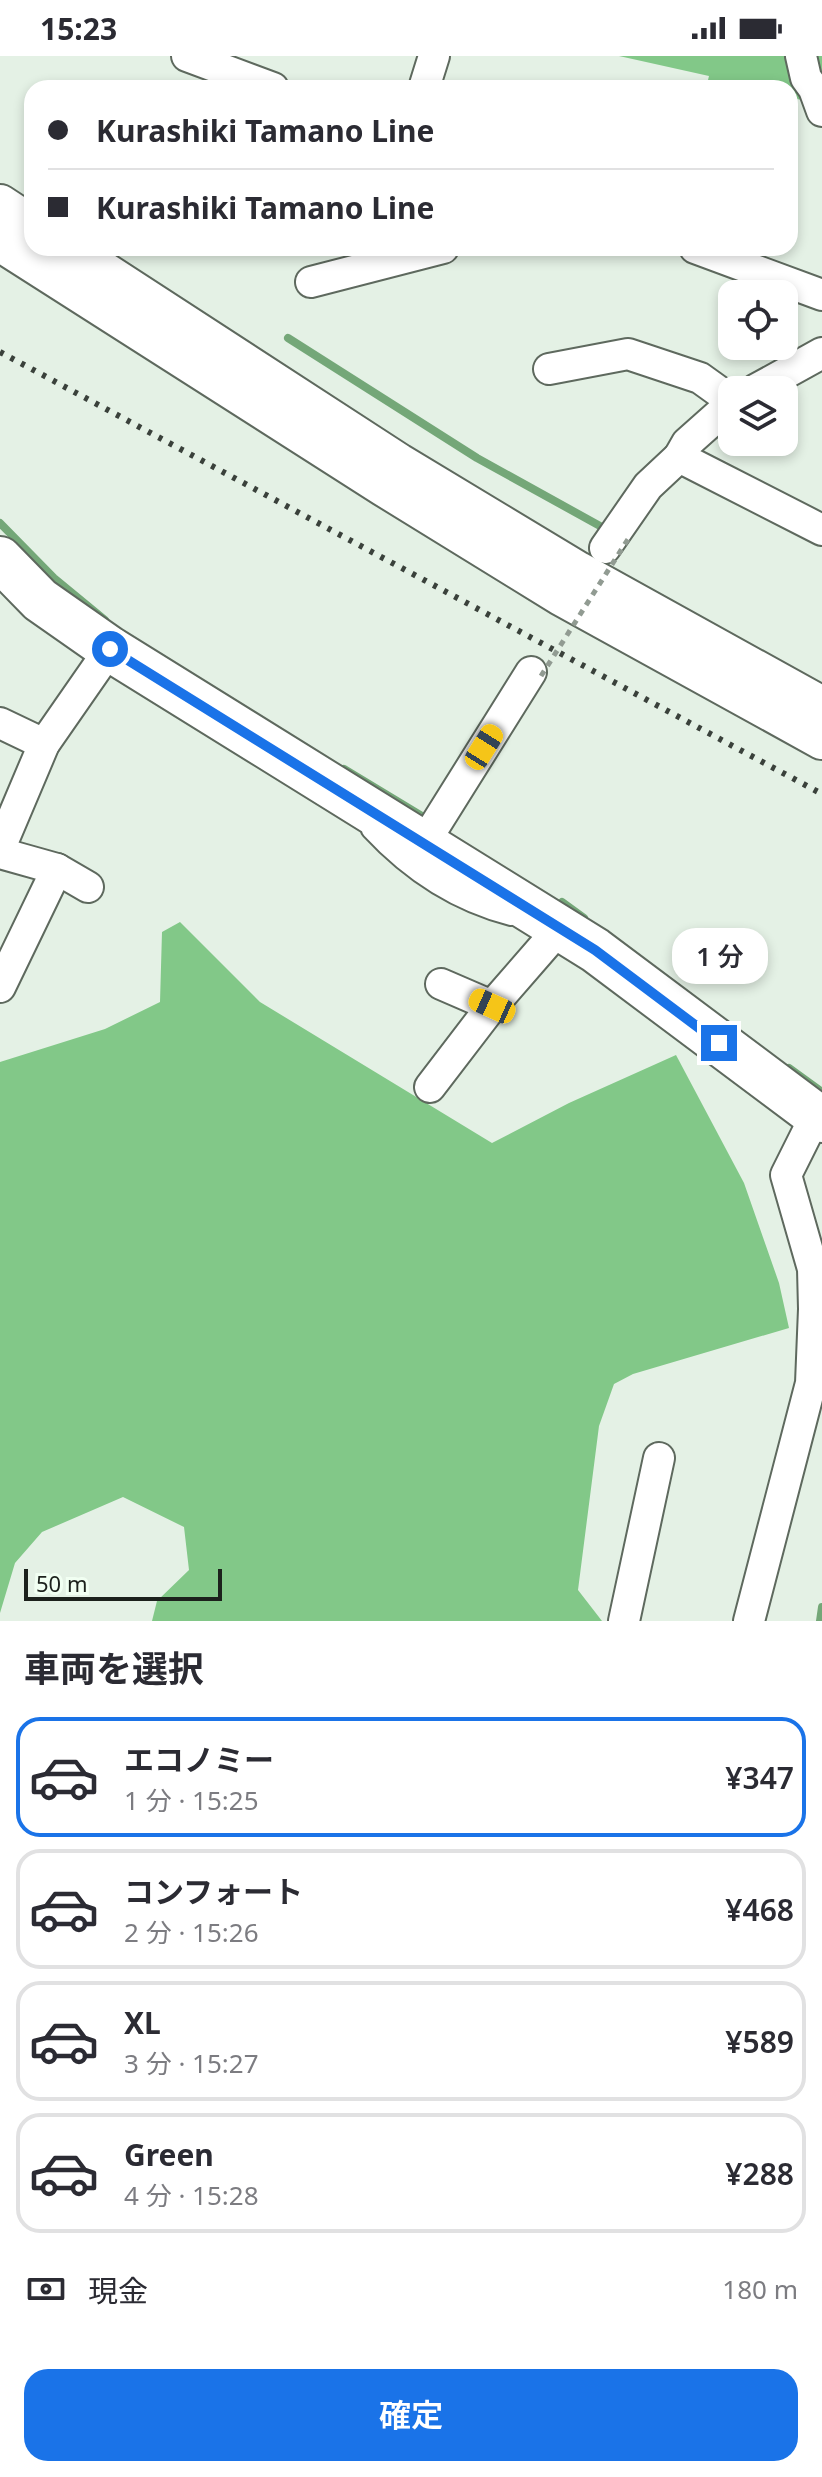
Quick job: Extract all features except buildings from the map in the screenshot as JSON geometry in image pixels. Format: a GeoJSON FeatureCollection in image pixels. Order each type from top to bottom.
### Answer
{"type":"FeatureCollection","features":[{"type":"Feature","properties":{"kind":"main road"},"geometry":{"type":"LineString","coordinates":[[0,559],[40,600],[110,649],[623,970],[819,1118]]}},
{"type":"Feature","properties":{"kind":"street"},"geometry":{"type":"LineString","coordinates":[[187,56],[252,80]]}},
{"type":"Feature","properties":{"kind":"street"},"geometry":{"type":"LineString","coordinates":[[426,80],[434,56]]}},
{"type":"Feature","properties":{"kind":"street"},"geometry":{"type":"LineString","coordinates":[[801,56],[806,78],[822,111]]}},
{"type":"Feature","properties":{"kind":"street"},"geometry":{"type":"LineString","coordinates":[[0,204],[24,220]]}},
{"type":"Feature","properties":{"kind":"street"},"geometry":{"type":"LineString","coordinates":[[0,242],[561,596],[822,740]]}},
{"type":"Feature","properties":{"kind":"street"},"geometry":{"type":"LineString","coordinates":[[80,256],[399,463],[578,571],[822,706]]}},
{"type":"Feature","properties":{"kind":"street"},"geometry":{"type":"LineString","coordinates":[[311,282],[412,256]]}},
{"type":"Feature","properties":{"kind":"street"},"geometry":{"type":"LineString","coordinates":[[717,256],[822,295]]}},
{"type":"Feature","properties":{"kind":"street"},"geometry":{"type":"LineString","coordinates":[[780,376],[822,353]]}},
{"type":"Feature","properties":{"kind":"street"},"geometry":{"type":"LineString","coordinates":[[549,369],[628,354],[700,378],[718,392]]}},
{"type":"Feature","properties":{"kind":"street"},"geometry":{"type":"LineString","coordinates":[[617,542],[648,486],[718,415]]}},
{"type":"Feature","properties":{"kind":"street"},"geometry":{"type":"LineString","coordinates":[[679,457],[822,530]]}},
{"type":"Feature","properties":{"kind":"street"},"geometry":{"type":"LineString","coordinates":[[88,887],[57,869],[0,850],[44,744],[110,649]]}},
{"type":"Feature","properties":{"kind":"street"},"geometry":{"type":"LineString","coordinates":[[424,843],[536,674]]}},
{"type":"Feature","properties":{"kind":"street"},"geometry":{"type":"LineString","coordinates":[[0,723],[44,744]]}},
{"type":"Feature","properties":{"kind":"street"},"geometry":{"type":"LineString","coordinates":[[0,987],[57,869]]}},
{"type":"Feature","properties":{"kind":"street"},"geometry":{"type":"LineString","coordinates":[[430,1087],[492,1006],[559,929]]}},
{"type":"Feature","properties":{"kind":"street"},"geometry":{"type":"LineString","coordinates":[[441,984],[492,1006]]}},
{"type":"Feature","properties":{"kind":"street"},"geometry":{"type":"LineString","coordinates":[[749,1621],[811,1383],[813,1269],[786,1175],[819,1118]]}},
{"type":"Feature","properties":{"kind":"street"},"geometry":{"type":"LineString","coordinates":[[624,1621],[659,1458]]}},
{"type":"Feature","properties":{"kind":"lane"},"geometry":{"type":"LineString","coordinates":[[325,781],[408,867],[452,895],[493,913],[559,929]]}},
{"type":"Feature","properties":{"kind":"path"},"geometry":{"type":"LineString","coordinates":[[536,674],[617,542]]}},
{"type":"Feature","properties":{"kind":"green space"},"geometry":{"type":"Polygon","coordinates":[[[619,56],[822,56],[822,103],[798,99],[798,80],[708,80],[709,76],[619,56]]]}},
{"type":"Feature","properties":{"kind":"green space"},"geometry":{"type":"Polygon","coordinates":[[[180,922],[260,1002],[492,1143],[569,1103],[676,1055],[744,1183],[779,1283],[789,1328],[633,1374],[614,1384],[599,1426],[578,1590],[602,1621],[152,1621],[157,1601],[189,1570],[184,1527],[123,1497],[42,1532],[15,1563],[0,1613],[0,1062],[105,1029],[160,1002],[162,932],[180,922]]]}},
{"type":"Feature","properties":{"kind":"waterway"},"geometry":{"type":"LineString","coordinates":[[288,338],[477,458],[600,526]]}},
{"type":"Feature","properties":{"kind":"waterway"},"geometry":{"type":"LineString","coordinates":[[0,523],[54,578],[105,620]]}},
{"type":"Feature","properties":{"kind":"waterway"},"geometry":{"type":"LineString","coordinates":[[344,769],[425,818]]}},
{"type":"Feature","properties":{"kind":"waterway"},"geometry":{"type":"LineString","coordinates":[[562,902],[584,918]]}},
{"type":"Feature","properties":{"kind":"waterway"},"geometry":{"type":"LineString","coordinates":[[789,1068],[822,1092]]}},
{"type":"Feature","properties":{"kind":"waterway"},"geometry":{"type":"LineString","coordinates":[[820,1621],[822,1607]]}},
{"type":"Feature","properties":{"kind":"railway"},"geometry":{"type":"LineString","coordinates":[[0,352],[822,794]]}},
{"type":"Feature","properties":{"kind":"route"},"geometry":{"type":"LineString","coordinates":[[110,649],[595,950],[719,1043]]}}]}
